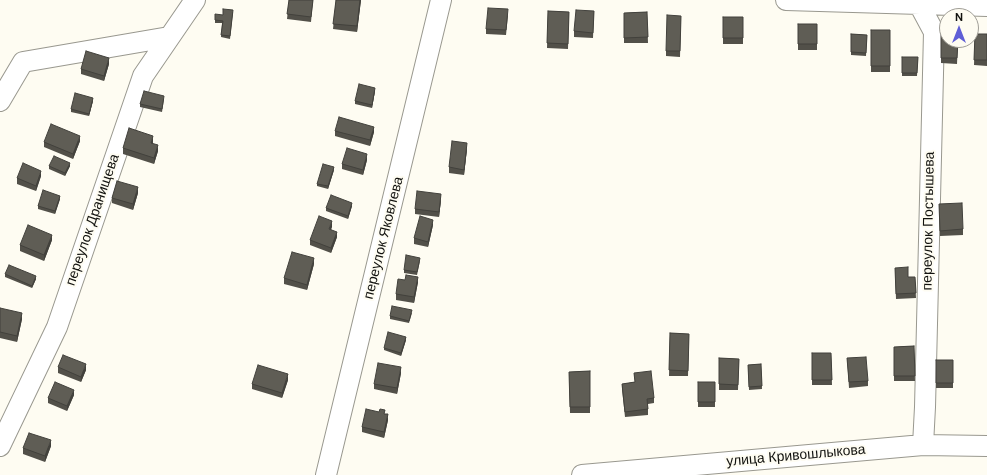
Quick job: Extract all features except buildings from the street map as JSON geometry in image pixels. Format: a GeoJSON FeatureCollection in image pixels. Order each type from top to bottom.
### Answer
{"type":"FeatureCollection","features":[{"type":"Feature","properties":{"kind":"street","name":"переулок Дранищева"},"geometry":{"type":"LineString","coordinates":[[0,446],[57,327],[143,76],[195,0]]}},
{"type":"Feature","properties":{"kind":"street","name":"переулок Яковлева"},"geometry":{"type":"LineString","coordinates":[[326,475],[441,0]]}},
{"type":"Feature","properties":{"kind":"street"},"geometry":{"type":"LineString","coordinates":[[786,0],[919,2],[987,6]]}},
{"type":"Feature","properties":{"kind":"street","name":"переулок Постышева"},"geometry":{"type":"LineString","coordinates":[[919,2],[934,32],[925,407],[922,445]]}},
{"type":"Feature","properties":{"kind":"street"},"geometry":{"type":"LineString","coordinates":[[0,101],[23,62],[169,37]]}},
{"type":"Feature","properties":{"kind":"street","name":"улица Кривошлыкова"},"geometry":{"type":"LineString","coordinates":[[582,475],[922,445],[987,446]]}}]}
